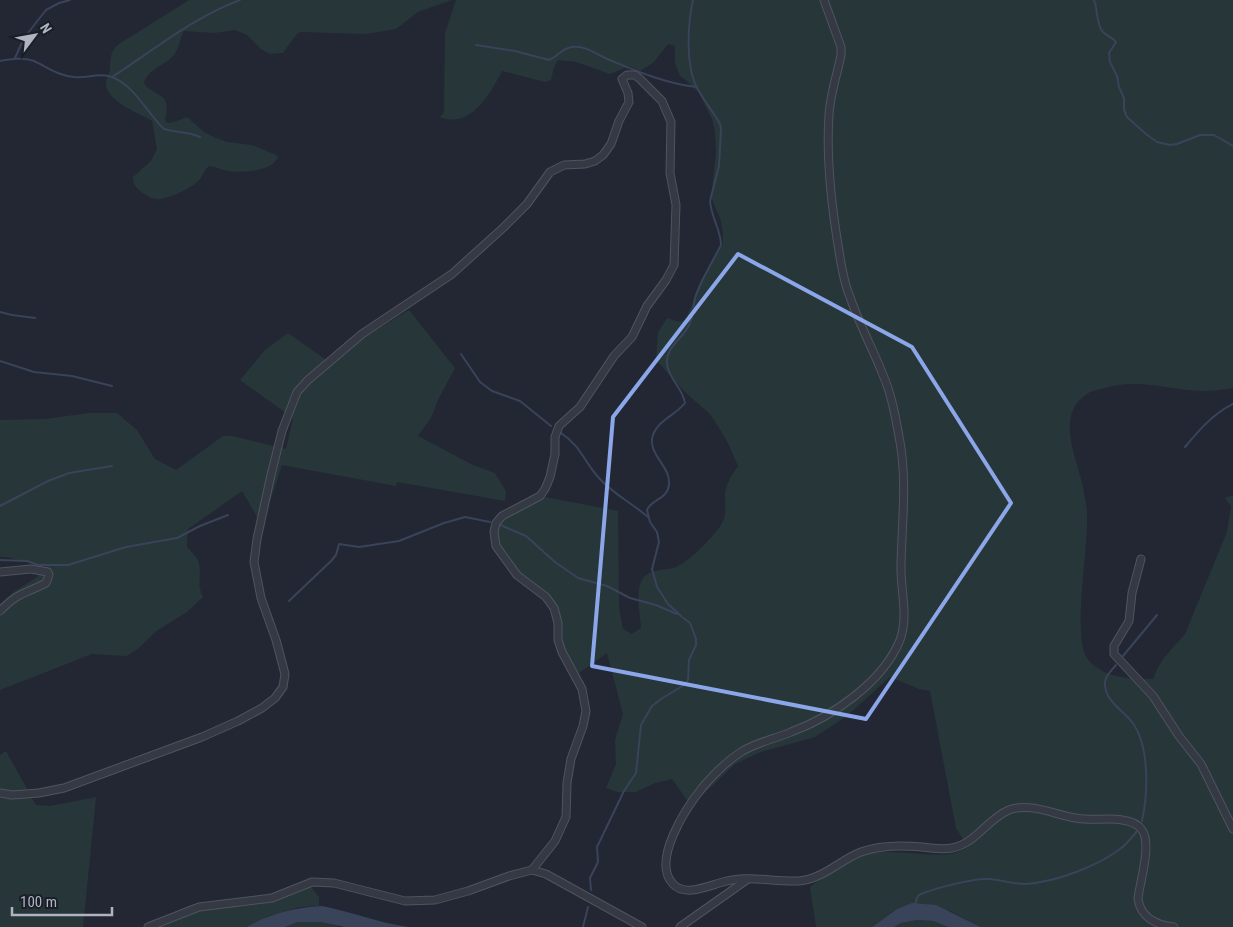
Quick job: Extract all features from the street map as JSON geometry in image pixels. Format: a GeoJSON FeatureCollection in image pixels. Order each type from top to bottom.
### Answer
{"type":"FeatureCollection","features":[{"type":"Feature","properties":{"kind":"street"},"geometry":{"type":"LineString","coordinates":[[824,0],[841,47],[829,113],[828,140],[832,208],[842,266],[849,297],[885,379],[900,440],[904,473],[900,573],[904,621],[899,642],[894,652],[861,690],[816,722],[752,746],[740,753],[703,786],[684,813],[665,858],[665,867],[669,880],[677,888],[691,891],[737,878],[802,881],[815,878],[858,853],[873,849],[891,846],[919,846],[936,849],[955,848],[972,840],[1006,811],[1032,809],[1077,818],[1127,821],[1141,828],[1146,840],[1138,903],[1147,917],[1157,923],[1174,927]]}},
{"type":"Feature","properties":{"kind":"street"},"geometry":{"type":"LineString","coordinates":[[0,793],[12,795],[39,793],[64,788],[211,733],[262,708],[275,698],[283,687],[285,674],[276,640],[261,598],[254,562],[257,539],[282,431],[296,392],[362,334],[452,274],[527,204],[550,172],[564,165],[585,164],[595,161],[603,155],[611,144],[618,122],[629,102],[628,93],[622,79],[626,74],[631,74],[640,79],[662,101],[671,122],[670,172],[676,205],[674,265],[666,280],[647,306],[632,337],[614,356],[580,407],[559,426],[555,437],[555,454],[550,477],[545,489],[540,496],[502,516],[496,523],[494,532],[496,546],[517,575],[546,597],[554,608],[558,623],[558,640],[562,652],[582,689],[586,711],[583,726],[571,759],[567,783],[566,817],[556,841],[532,870]]}},
{"type":"Feature","properties":{"kind":"street"},"geometry":{"type":"LineString","coordinates":[[1141,559],[1132,593],[1129,621],[1114,646],[1114,654],[1153,696],[1179,736],[1201,764],[1233,828]]}},
{"type":"Feature","properties":{"kind":"street"},"geometry":{"type":"LineString","coordinates":[[0,572],[31,569],[48,572],[50,575],[46,583],[21,593],[0,611]]}},
{"type":"Feature","properties":{"kind":"street"},"geometry":{"type":"LineString","coordinates":[[148,927],[200,907],[272,898],[312,882],[334,883],[405,901],[436,900],[532,870],[546,874],[642,927]]}},
{"type":"Feature","properties":{"kind":"street"},"geometry":{"type":"LineString","coordinates":[[680,927],[748,879]]}},
{"type":"Feature","properties":{"kind":"highlighted area"},"geometry":{"type":"Polygon","coordinates":[[[738,254],[912,347],[1011,503],[866,719],[592,666],[613,417],[738,254]]]}},
{"type":"Feature","properties":{"kind":"shaded area"},"geometry":{"type":"Polygon","coordinates":[[[189,0],[452,0],[418,12],[396,29],[366,34],[300,32],[283,53],[270,54],[261,49],[247,35],[235,30],[214,33],[184,31],[175,53],[149,74],[144,83],[153,92],[165,99],[167,110],[165,120],[168,123],[187,117],[204,132],[214,137],[227,142],[252,145],[278,156],[270,165],[256,170],[234,172],[209,166],[200,179],[192,186],[173,195],[155,199],[137,188],[133,177],[151,161],[157,149],[152,121],[124,106],[111,96],[107,90],[106,81],[110,70],[112,54],[119,44],[189,0]]]}},
{"type":"Feature","properties":{"kind":"shaded area"},"geometry":{"type":"Polygon","coordinates":[[[456,0],[1233,0],[1233,388],[1203,391],[1140,384],[1114,386],[1090,392],[1077,403],[1071,414],[1070,427],[1071,440],[1087,512],[1081,611],[1083,647],[1087,658],[1108,673],[1126,678],[1153,679],[1163,660],[1185,634],[1227,532],[1231,506],[1225,498],[1233,495],[1233,927],[981,927],[950,911],[897,909],[872,927],[816,927],[810,887],[851,859],[876,852],[950,854],[968,847],[956,828],[930,691],[919,689],[890,677],[847,716],[815,737],[761,752],[735,764],[691,806],[672,779],[655,783],[636,792],[617,792],[606,788],[616,764],[615,740],[623,714],[607,653],[578,674],[558,646],[561,627],[544,593],[519,572],[504,555],[497,538],[494,519],[503,511],[540,496],[618,511],[619,607],[623,629],[632,634],[641,628],[638,594],[641,581],[645,576],[655,571],[678,566],[689,559],[714,534],[724,520],[726,488],[738,466],[727,441],[711,415],[686,393],[656,360],[658,332],[667,318],[675,321],[686,319],[701,280],[723,244],[721,221],[711,197],[716,153],[715,132],[712,119],[699,93],[680,76],[675,63],[675,46],[668,44],[654,62],[640,71],[630,66],[610,74],[576,62],[558,60],[551,80],[545,82],[502,71],[485,99],[470,114],[451,120],[440,117],[444,112],[445,33],[456,0]]]}},
{"type":"Feature","properties":{"kind":"shaded area"},"geometry":{"type":"Polygon","coordinates":[[[409,310],[455,368],[431,418],[418,436],[473,465],[495,473],[506,491],[505,501],[397,482],[396,486],[282,465],[262,526],[242,491],[188,529],[187,547],[198,561],[200,587],[203,597],[187,612],[155,632],[140,647],[127,656],[92,654],[0,690],[0,609],[12,593],[37,577],[46,566],[0,557],[0,420],[45,419],[89,413],[117,413],[137,430],[155,459],[176,470],[223,436],[232,436],[286,449],[293,418],[240,380],[265,350],[288,333],[332,364],[365,337],[409,310]]]}},
{"type":"Feature","properties":{"kind":"shaded area"},"geometry":{"type":"Polygon","coordinates":[[[6,751],[36,805],[50,806],[96,797],[83,927],[0,927],[0,755],[6,751]]]}},
{"type":"Feature","properties":{"kind":"shaded area"},"geometry":{"type":"Polygon","coordinates":[[[310,885],[319,897],[319,906],[300,907],[269,916],[246,927],[144,927],[207,908],[250,901],[310,885]]]}},
{"type":"Feature","properties":{"kind":"shaded area"},"geometry":{"type":"Polygon","coordinates":[[[917,920],[933,921],[948,927],[894,927],[901,923],[917,920]]]}},
{"type":"Feature","properties":{"kind":"shaded area"},"geometry":{"type":"Polygon","coordinates":[[[298,922],[320,922],[338,927],[285,927],[298,922]]]}},
{"type":"Feature","properties":{"kind":"water"},"geometry":{"type":"Polygon","coordinates":[[[912,903],[936,905],[981,927],[948,927],[933,921],[917,920],[901,923],[894,927],[872,927],[897,909],[912,903]]]}},
{"type":"Feature","properties":{"kind":"water"},"geometry":{"type":"Polygon","coordinates":[[[322,906],[409,927],[345,927],[320,922],[298,922],[285,927],[246,927],[283,912],[322,906]]]}},
{"type":"Feature","properties":{"kind":"waterway"},"geometry":{"type":"LineString","coordinates":[[15,58],[24,38],[46,10],[70,0]]}},
{"type":"Feature","properties":{"kind":"waterway"},"geometry":{"type":"LineString","coordinates":[[112,77],[189,25],[222,7],[240,0]]}},
{"type":"Feature","properties":{"kind":"waterway"},"geometry":{"type":"LineString","coordinates":[[681,616],[668,604],[657,587],[652,569],[659,542],[657,532],[650,522],[647,510],[649,506],[665,494],[669,485],[667,473],[652,445],[654,433],[661,423],[685,403],[682,393],[668,370],[667,358],[691,322],[697,292],[721,245],[710,201],[719,166],[721,129],[720,124],[697,87],[691,72],[689,41],[693,0]]}},
{"type":"Feature","properties":{"kind":"waterway"},"geometry":{"type":"LineString","coordinates":[[1094,0],[1101,29],[1116,42],[1109,53],[1110,62],[1124,98],[1124,110],[1127,117],[1157,142],[1170,145],[1200,135],[1214,135],[1233,146]]}},
{"type":"Feature","properties":{"kind":"waterway"},"geometry":{"type":"LineString","coordinates":[[476,45],[515,51],[549,60],[568,48],[583,48],[653,77],[697,87]]}},
{"type":"Feature","properties":{"kind":"waterway"},"geometry":{"type":"LineString","coordinates":[[0,61],[26,59],[69,76],[103,75],[112,77],[127,86],[164,129],[200,137]]}},
{"type":"Feature","properties":{"kind":"waterway"},"geometry":{"type":"LineString","coordinates":[[0,312],[35,318]]}},
{"type":"Feature","properties":{"kind":"waterway"},"geometry":{"type":"LineString","coordinates":[[461,354],[480,382],[492,391],[520,401],[551,426]]}},
{"type":"Feature","properties":{"kind":"waterway"},"geometry":{"type":"LineString","coordinates":[[0,361],[34,372],[72,376],[112,386]]}},
{"type":"Feature","properties":{"kind":"waterway"},"geometry":{"type":"LineString","coordinates":[[1185,447],[1213,418],[1233,404]]}},
{"type":"Feature","properties":{"kind":"waterway"},"geometry":{"type":"LineString","coordinates":[[561,433],[573,443],[604,484],[648,517]]}},
{"type":"Feature","properties":{"kind":"waterway"},"geometry":{"type":"LineString","coordinates":[[0,506],[48,481],[69,473],[112,466]]}},
{"type":"Feature","properties":{"kind":"waterway"},"geometry":{"type":"LineString","coordinates":[[0,560],[27,561],[38,565],[68,565],[126,547],[177,538],[228,515]]}},
{"type":"Feature","properties":{"kind":"waterway"},"geometry":{"type":"LineString","coordinates":[[289,601],[331,561],[336,555],[339,544],[359,547],[399,541],[444,523],[465,517],[490,522]]}},
{"type":"Feature","properties":{"kind":"waterway"},"geometry":{"type":"LineString","coordinates":[[498,524],[526,536],[555,562],[578,578],[607,586],[630,598],[656,605],[677,614]]}},
{"type":"Feature","properties":{"kind":"waterway"},"geometry":{"type":"LineString","coordinates":[[1123,656],[1157,615]]}},
{"type":"Feature","properties":{"kind":"waterway"},"geometry":{"type":"LineString","coordinates":[[591,890],[590,878],[598,862],[597,847],[624,791],[636,773],[641,725],[652,706],[684,685],[688,680],[689,660],[696,645],[696,639],[690,623],[682,617]]}},
{"type":"Feature","properties":{"kind":"waterway"},"geometry":{"type":"LineString","coordinates":[[1116,665],[1107,677],[1105,685],[1108,696],[1132,722],[1142,744],[1146,770],[1146,797],[1142,821]]}},
{"type":"Feature","properties":{"kind":"waterway"},"geometry":{"type":"LineString","coordinates":[[915,904],[918,896],[921,894],[965,882],[988,879],[1026,884],[1062,877],[1110,856],[1125,845],[1138,830]]}},
{"type":"Feature","properties":{"kind":"waterway"},"geometry":{"type":"LineString","coordinates":[[583,927],[588,907]]}}]}
